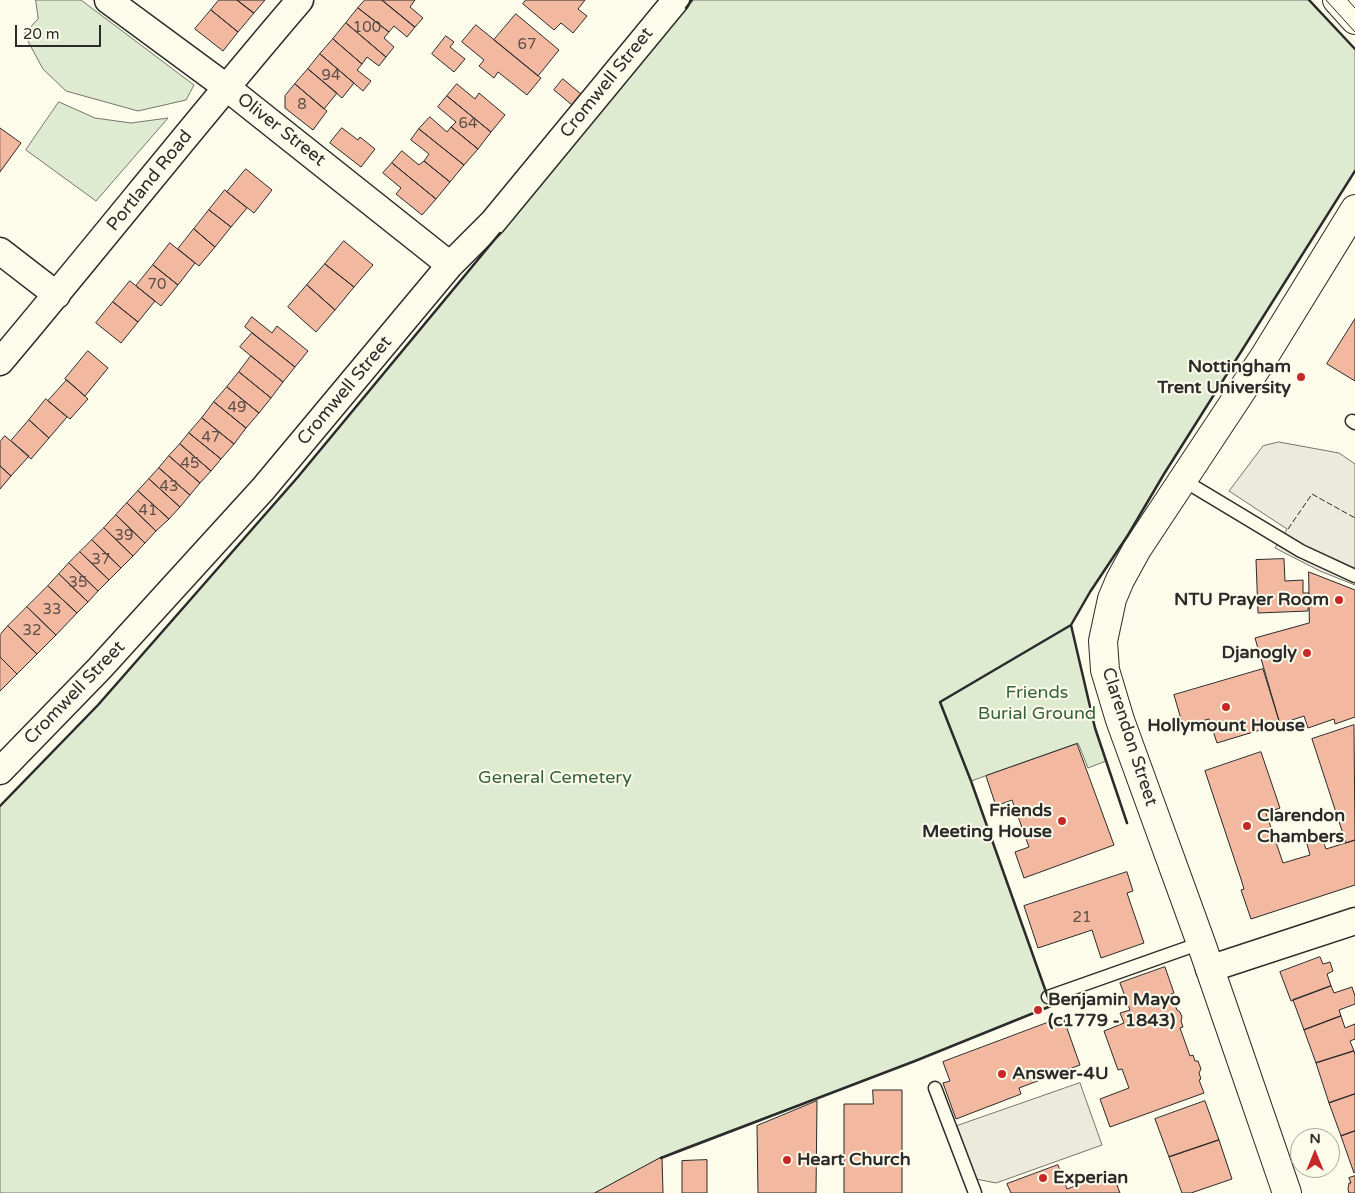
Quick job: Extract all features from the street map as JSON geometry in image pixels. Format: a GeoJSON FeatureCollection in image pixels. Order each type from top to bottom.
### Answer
{"type":"FeatureCollection","features":[{"type":"Feature","properties":{"kind":"street","name":"Portland Road"},"geometry":{"type":"LineString","coordinates":[[0,362],[300,0]]}},
{"type":"Feature","properties":{"kind":"street","name":"Cromwell Street"},"geometry":{"type":"LineString","coordinates":[[0,771],[99,669],[264,489],[450,266],[494,222],[676,0]]}},
{"type":"Feature","properties":{"kind":"street"},"geometry":{"type":"LineString","coordinates":[[1337,0],[1355,20]]}},
{"type":"Feature","properties":{"kind":"street","name":"Oliver Street"},"geometry":{"type":"LineString","coordinates":[[111,1],[226,87],[450,266]]}},
{"type":"Feature","properties":{"kind":"street","name":"Clarendon Street"},"geometry":{"type":"LineString","coordinates":[[1287,1193],[1201,943],[1120,720],[1106,670],[1103,641],[1112,599],[1137,549],[1184,480],[1248,378],[1264,357],[1355,208]]}},
{"type":"Feature","properties":{"kind":"street"},"geometry":{"type":"LineString","coordinates":[[0,251],[57,294]]}},
{"type":"Feature","properties":{"kind":"street"},"geometry":{"type":"LineString","coordinates":[[1209,969],[1355,921]]}},
{"type":"Feature","properties":{"kind":"lane"},"geometry":{"type":"LineString","coordinates":[[1184,480],[1301,551],[1355,576]]}},
{"type":"Feature","properties":{"kind":"lane"},"geometry":{"type":"LineString","coordinates":[[1048,997],[1201,943]]}},
{"type":"Feature","properties":{"kind":"lane"},"geometry":{"type":"LineString","coordinates":[[935,1088],[975,1193]]}},
{"type":"Feature","properties":{"kind":"green space"},"geometry":{"type":"Polygon","coordinates":[[[36,0],[81,0],[194,85],[186,100],[138,111],[66,91],[43,69],[24,34],[38,19],[36,0]]]}},
{"type":"Feature","properties":{"kind":"green space","name":"General Cemetery"},"geometry":{"type":"Polygon","coordinates":[[[692,0],[1309,0],[1355,49],[1355,171],[1071,625],[1095,728],[1106,761],[1088,768],[1078,743],[971,781],[1051,1006],[915,1061],[681,1149],[662,1157],[595,1193],[0,1193],[0,806],[98,705],[297,478],[692,0]]]}},
{"type":"Feature","properties":{"kind":"green space"},"geometry":{"type":"Polygon","coordinates":[[[59,102],[95,118],[131,123],[168,118],[96,201],[26,150],[59,102]]]}},
{"type":"Feature","properties":{"kind":"shaded area"},"geometry":{"type":"Polygon","coordinates":[[[1279,442],[1339,453],[1355,464],[1355,585],[1320,571],[1275,548],[1287,529],[1229,491],[1263,446],[1279,442]]]}},
{"type":"Feature","properties":{"kind":"shaded area"},"geometry":{"type":"Polygon","coordinates":[[[1080,1083],[1102,1145],[996,1183],[976,1179],[957,1126],[1080,1083]]]}},
{"type":"Feature","properties":{"kind":"building"},"geometry":{"type":"Polygon","coordinates":[[[219,0],[237,0],[254,13],[238,32],[211,10],[219,0]]]}},
{"type":"Feature","properties":{"kind":"building"},"geometry":{"type":"Polygon","coordinates":[[[237,0],[265,0],[254,13],[237,0]]]}},
{"type":"Feature","properties":{"kind":"building"},"geometry":{"type":"Polygon","coordinates":[[[365,0],[382,0],[415,27],[407,37],[394,26],[389,32],[358,8],[365,0]]]}},
{"type":"Feature","properties":{"kind":"building"},"geometry":{"type":"Polygon","coordinates":[[[382,0],[415,0],[410,7],[423,18],[415,27],[382,0]]]}},
{"type":"Feature","properties":{"kind":"building"},"geometry":{"type":"Polygon","coordinates":[[[526,0],[585,0],[578,9],[587,16],[573,33],[561,23],[554,30],[523,4],[526,0]]]}},
{"type":"Feature","properties":{"kind":"building"},"geometry":{"type":"Polygon","coordinates":[[[358,8],[389,32],[384,38],[394,47],[386,57],[346,23],[358,8]]]}},
{"type":"Feature","properties":{"kind":"building"},"geometry":{"type":"Polygon","coordinates":[[[211,10],[238,32],[223,51],[195,29],[211,10]]]}},
{"type":"Feature","properties":{"kind":"building"},"geometry":{"type":"Polygon","coordinates":[[[516,14],[559,50],[538,76],[494,40],[516,14]]]}},
{"type":"Feature","properties":{"kind":"building"},"geometry":{"type":"Polygon","coordinates":[[[346,23],[386,57],[379,66],[367,57],[362,64],[333,39],[346,23]]]}},
{"type":"Feature","properties":{"kind":"building"},"geometry":{"type":"Polygon","coordinates":[[[476,25],[541,78],[527,95],[498,72],[494,78],[479,66],[484,60],[462,42],[476,25]]]}},
{"type":"Feature","properties":{"kind":"building"},"geometry":{"type":"Polygon","coordinates":[[[446,36],[454,42],[450,47],[465,59],[454,72],[432,54],[446,36]]]}},
{"type":"Feature","properties":{"kind":"building"},"geometry":{"type":"Polygon","coordinates":[[[333,39],[362,64],[357,70],[371,81],[363,91],[320,54],[333,39]]]}},
{"type":"Feature","properties":{"kind":"building"},"geometry":{"type":"Polygon","coordinates":[[[320,54],[354,83],[342,98],[308,69],[320,54]]]}},
{"type":"Feature","properties":{"kind":"building"},"geometry":{"type":"Polygon","coordinates":[[[308,69],[337,93],[324,109],[295,84],[308,69]]]}},
{"type":"Feature","properties":{"kind":"building"},"geometry":{"type":"Polygon","coordinates":[[[563,79],[581,94],[572,105],[554,90],[563,79]]]}},
{"type":"Feature","properties":{"kind":"building"},"geometry":{"type":"Polygon","coordinates":[[[295,84],[327,111],[313,130],[285,108],[285,96],[295,84]]]}},
{"type":"Feature","properties":{"kind":"building"},"geometry":{"type":"Polygon","coordinates":[[[457,84],[475,99],[479,93],[505,115],[491,132],[447,96],[457,84]]]}},
{"type":"Feature","properties":{"kind":"building"},"geometry":{"type":"Polygon","coordinates":[[[447,96],[491,132],[478,149],[451,127],[456,122],[438,107],[447,96]]]}},
{"type":"Feature","properties":{"kind":"building"},"geometry":{"type":"Polygon","coordinates":[[[430,117],[447,132],[451,127],[478,149],[464,165],[419,129],[430,117]]]}},
{"type":"Feature","properties":{"kind":"building"},"geometry":{"type":"Polygon","coordinates":[[[0,128],[21,143],[0,172],[0,128]]]}},
{"type":"Feature","properties":{"kind":"building"},"geometry":{"type":"Polygon","coordinates":[[[342,128],[358,140],[360,137],[375,149],[361,167],[330,143],[342,128]]]}},
{"type":"Feature","properties":{"kind":"building"},"geometry":{"type":"Polygon","coordinates":[[[419,129],[464,165],[450,182],[424,161],[429,154],[411,140],[419,129]]]}},
{"type":"Feature","properties":{"kind":"building"},"geometry":{"type":"Polygon","coordinates":[[[402,151],[419,165],[424,161],[450,182],[436,199],[392,163],[402,151]]]}},
{"type":"Feature","properties":{"kind":"building"},"geometry":{"type":"Polygon","coordinates":[[[392,163],[436,199],[422,215],[396,194],[401,188],[383,173],[392,163]]]}},
{"type":"Feature","properties":{"kind":"building"},"geometry":{"type":"Polygon","coordinates":[[[246,169],[272,190],[254,213],[227,192],[246,169]]]}},
{"type":"Feature","properties":{"kind":"building"},"geometry":{"type":"Polygon","coordinates":[[[225,190],[247,208],[231,227],[209,210],[225,190]]]}},
{"type":"Feature","properties":{"kind":"building"},"geometry":{"type":"Polygon","coordinates":[[[209,210],[231,227],[215,247],[194,229],[209,210]]]}},
{"type":"Feature","properties":{"kind":"building"},"geometry":{"type":"Polygon","coordinates":[[[194,229],[215,247],[199,266],[178,249],[194,229]]]}},
{"type":"Feature","properties":{"kind":"building"},"geometry":{"type":"Polygon","coordinates":[[[344,241],[373,265],[354,287],[325,264],[344,241]]]}},
{"type":"Feature","properties":{"kind":"building"},"geometry":{"type":"Polygon","coordinates":[[[170,243],[195,263],[178,285],[153,265],[170,243]]]}},
{"type":"Feature","properties":{"kind":"building"},"geometry":{"type":"Polygon","coordinates":[[[325,264],[354,287],[335,310],[307,285],[325,264]]]}},
{"type":"Feature","properties":{"kind":"building"},"geometry":{"type":"Polygon","coordinates":[[[153,265],[178,285],[161,306],[136,286],[153,265]]]}},
{"type":"Feature","properties":{"kind":"building"},"geometry":{"type":"Polygon","coordinates":[[[130,281],[155,301],[138,322],[113,302],[130,281]]]}},
{"type":"Feature","properties":{"kind":"building"},"geometry":{"type":"Polygon","coordinates":[[[307,285],[335,310],[316,332],[288,307],[307,285]]]}},
{"type":"Feature","properties":{"kind":"building"},"geometry":{"type":"Polygon","coordinates":[[[113,302],[138,322],[121,343],[96,323],[113,302]]]}},
{"type":"Feature","properties":{"kind":"building"},"geometry":{"type":"Polygon","coordinates":[[[252,317],[272,333],[277,326],[308,351],[295,367],[245,327],[252,317]]]}},
{"type":"Feature","properties":{"kind":"building"},"geometry":{"type":"Polygon","coordinates":[[[1355,319],[1355,381],[1327,364],[1355,319]]]}},
{"type":"Feature","properties":{"kind":"building"},"geometry":{"type":"Polygon","coordinates":[[[252,333],[295,367],[283,382],[240,347],[252,333]]]}},
{"type":"Feature","properties":{"kind":"building"},"geometry":{"type":"Polygon","coordinates":[[[88,351],[108,368],[85,396],[65,379],[88,351]]]}},
{"type":"Feature","properties":{"kind":"building"},"geometry":{"type":"Polygon","coordinates":[[[251,356],[283,382],[271,398],[239,372],[251,356]]]}},
{"type":"Feature","properties":{"kind":"building"},"geometry":{"type":"Polygon","coordinates":[[[239,372],[271,398],[259,413],[227,387],[239,372]]]}},
{"type":"Feature","properties":{"kind":"building"},"geometry":{"type":"Polygon","coordinates":[[[67,380],[88,399],[70,419],[48,401],[67,380]]]}},
{"type":"Feature","properties":{"kind":"building"},"geometry":{"type":"Polygon","coordinates":[[[227,387],[259,413],[246,428],[214,402],[227,387]]]}},
{"type":"Feature","properties":{"kind":"building"},"geometry":{"type":"Polygon","coordinates":[[[46,399],[67,417],[49,438],[29,420],[46,399]]]}},
{"type":"Feature","properties":{"kind":"building"},"geometry":{"type":"Polygon","coordinates":[[[214,402],[246,428],[234,444],[202,418],[214,402]]]}},
{"type":"Feature","properties":{"kind":"building"},"geometry":{"type":"Polygon","coordinates":[[[202,418],[234,444],[221,459],[189,433],[202,418]]]}},
{"type":"Feature","properties":{"kind":"building"},"geometry":{"type":"Polygon","coordinates":[[[29,420],[49,438],[31,459],[11,441],[29,420]]]}},
{"type":"Feature","properties":{"kind":"building"},"geometry":{"type":"Polygon","coordinates":[[[189,433],[221,459],[211,471],[180,444],[189,433]]]}},
{"type":"Feature","properties":{"kind":"building"},"geometry":{"type":"Polygon","coordinates":[[[5,436],[29,456],[11,476],[0,466],[0,442],[5,436]]]}},
{"type":"Feature","properties":{"kind":"building"},"geometry":{"type":"Polygon","coordinates":[[[180,444],[211,471],[200,483],[169,456],[180,444]]]}},
{"type":"Feature","properties":{"kind":"building"},"geometry":{"type":"Polygon","coordinates":[[[169,456],[200,483],[190,495],[159,468],[169,456]]]}},
{"type":"Feature","properties":{"kind":"building"},"geometry":{"type":"Polygon","coordinates":[[[0,466],[11,476],[0,489],[0,466]]]}},
{"type":"Feature","properties":{"kind":"building"},"geometry":{"type":"Polygon","coordinates":[[[159,468],[190,495],[180,507],[149,479],[159,468]]]}},
{"type":"Feature","properties":{"kind":"building"},"geometry":{"type":"Polygon","coordinates":[[[149,479],[180,507],[169,519],[138,491],[149,479]]]}},
{"type":"Feature","properties":{"kind":"building"},"geometry":{"type":"Polygon","coordinates":[[[138,491],[169,519],[156,531],[127,503],[138,491]]]}},
{"type":"Feature","properties":{"kind":"building"},"geometry":{"type":"Polygon","coordinates":[[[127,503],[156,531],[145,543],[116,515],[127,503]]]}},
{"type":"Feature","properties":{"kind":"building"},"geometry":{"type":"Polygon","coordinates":[[[116,515],[145,543],[133,556],[104,528],[116,515]]]}},
{"type":"Feature","properties":{"kind":"building"},"geometry":{"type":"Polygon","coordinates":[[[104,528],[133,556],[121,568],[92,540],[104,528]]]}},
{"type":"Feature","properties":{"kind":"building"},"geometry":{"type":"Polygon","coordinates":[[[92,540],[121,568],[109,580],[80,552],[92,540]]]}},
{"type":"Feature","properties":{"kind":"building"},"geometry":{"type":"Polygon","coordinates":[[[80,552],[109,580],[98,591],[69,563],[80,552]]]}},
{"type":"Feature","properties":{"kind":"building"},"geometry":{"type":"Polygon","coordinates":[[[1284,559],[1285,581],[1303,580],[1303,593],[1309,593],[1308,611],[1258,613],[1256,560],[1284,559]]]}},
{"type":"Feature","properties":{"kind":"building"},"geometry":{"type":"Polygon","coordinates":[[[69,563],[98,591],[88,602],[59,574],[69,563]]]}},
{"type":"Feature","properties":{"kind":"building","name":"Djanogly"},"geometry":{"type":"Polygon","coordinates":[[[1309,572],[1355,590],[1355,717],[1335,724],[1334,719],[1308,728],[1304,716],[1280,724],[1255,638],[1309,623],[1309,572]]]}},
{"type":"Feature","properties":{"kind":"building"},"geometry":{"type":"Polygon","coordinates":[[[59,574],[88,602],[77,613],[48,586],[59,574]]]}},
{"type":"Feature","properties":{"kind":"building"},"geometry":{"type":"Polygon","coordinates":[[[48,586],[77,613],[56,635],[27,607],[48,586]]]}},
{"type":"Feature","properties":{"kind":"building"},"geometry":{"type":"Polygon","coordinates":[[[27,607],[56,635],[37,654],[8,626],[27,607]]]}},
{"type":"Feature","properties":{"kind":"building"},"geometry":{"type":"Polygon","coordinates":[[[8,626],[37,654],[17,674],[0,657],[0,635],[8,626]]]}},
{"type":"Feature","properties":{"kind":"building"},"geometry":{"type":"Polygon","coordinates":[[[0,657],[17,674],[0,691],[0,657]]]}},
{"type":"Feature","properties":{"kind":"building","name":"Hollymount House"},"geometry":{"type":"Polygon","coordinates":[[[1263,669],[1280,724],[1217,743],[1209,719],[1183,726],[1174,695],[1263,669]]]}},
{"type":"Feature","properties":{"kind":"building"},"geometry":{"type":"Polygon","coordinates":[[[1354,725],[1355,840],[1346,843],[1312,739],[1354,725]]]}},
{"type":"Feature","properties":{"kind":"building","name":"Friends Meeting House"},"geometry":{"type":"Polygon","coordinates":[[[1077,744],[1114,845],[1024,878],[1015,852],[1029,847],[1012,800],[996,806],[986,776],[1077,744]]]}},
{"type":"Feature","properties":{"kind":"building","name":"Clarendon Chambers"},"geometry":{"type":"Polygon","coordinates":[[[1261,752],[1280,808],[1266,813],[1283,863],[1310,855],[1307,844],[1322,838],[1326,849],[1355,840],[1355,885],[1251,919],[1241,890],[1244,889],[1241,879],[1205,771],[1261,752]]]}},
{"type":"Feature","properties":{"kind":"building"},"geometry":{"type":"Polygon","coordinates":[[[1127,872],[1133,891],[1127,893],[1144,943],[1101,958],[1092,930],[1038,948],[1024,906],[1127,872]]]}},
{"type":"Feature","properties":{"kind":"building"},"geometry":{"type":"Polygon","coordinates":[[[1320,957],[1323,964],[1330,962],[1333,971],[1327,974],[1331,986],[1291,1001],[1280,972],[1320,957]]]}},
{"type":"Feature","properties":{"kind":"building"},"geometry":{"type":"Polygon","coordinates":[[[1165,967],[1174,993],[1169,995],[1172,1006],[1175,1005],[1182,1017],[1183,1027],[1180,1028],[1190,1056],[1193,1055],[1201,1069],[1199,1073],[1201,1079],[1199,1080],[1204,1093],[1110,1127],[1100,1099],[1129,1088],[1122,1069],[1118,1070],[1104,1031],[1124,1023],[1120,1013],[1130,1010],[1120,983],[1165,967]]]}},
{"type":"Feature","properties":{"kind":"building"},"geometry":{"type":"Polygon","coordinates":[[[1331,986],[1334,993],[1352,987],[1355,1004],[1339,1010],[1341,1016],[1304,1030],[1293,1000],[1331,986]]]}},
{"type":"Feature","properties":{"kind":"building"},"geometry":{"type":"Polygon","coordinates":[[[1341,1016],[1345,1028],[1355,1024],[1355,1039],[1350,1041],[1354,1051],[1316,1063],[1304,1030],[1341,1016]]]}},
{"type":"Feature","properties":{"kind":"building","name":"Answer-4U"},"geometry":{"type":"Polygon","coordinates":[[[1063,1017],[1080,1065],[1019,1088],[1021,1094],[956,1119],[943,1083],[950,1081],[943,1062],[1063,1017]]]}},
{"type":"Feature","properties":{"kind":"building"},"geometry":{"type":"Polygon","coordinates":[[[1354,1051],[1355,1094],[1329,1103],[1316,1063],[1354,1051]]]}},
{"type":"Feature","properties":{"kind":"building"},"geometry":{"type":"Polygon","coordinates":[[[873,1090],[902,1090],[902,1193],[844,1193],[844,1104],[873,1104],[873,1090]]]}},
{"type":"Feature","properties":{"kind":"building"},"geometry":{"type":"Polygon","coordinates":[[[1355,1094],[1355,1131],[1341,1136],[1340,1128],[1338,1128],[1329,1103],[1355,1094]]]}},
{"type":"Feature","properties":{"kind":"building","name":"Heart Church"},"geometry":{"type":"Polygon","coordinates":[[[817,1101],[816,1193],[758,1193],[757,1126],[817,1101]]]}},
{"type":"Feature","properties":{"kind":"building"},"geometry":{"type":"Polygon","coordinates":[[[1205,1101],[1219,1140],[1169,1157],[1155,1119],[1205,1101]]]}},
{"type":"Feature","properties":{"kind":"building"},"geometry":{"type":"Polygon","coordinates":[[[1355,1131],[1355,1172],[1354,1173],[1341,1136],[1355,1131]]]}},
{"type":"Feature","properties":{"kind":"building"},"geometry":{"type":"Polygon","coordinates":[[[1219,1140],[1232,1179],[1191,1193],[1182,1193],[1169,1157],[1219,1140]]]}},
{"type":"Feature","properties":{"kind":"building"},"geometry":{"type":"Polygon","coordinates":[[[662,1157],[663,1193],[595,1193],[662,1157]]]}},
{"type":"Feature","properties":{"kind":"building"},"geometry":{"type":"Polygon","coordinates":[[[707,1160],[707,1193],[682,1193],[682,1161],[707,1160]]]}},
{"type":"Feature","properties":{"kind":"building","name":"Experian"},"geometry":{"type":"Polygon","coordinates":[[[1058,1165],[1067,1189],[1112,1172],[1120,1193],[1011,1193],[1007,1184],[1058,1165]]]}},
{"type":"Feature","properties":{"kind":"building"},"geometry":{"type":"Polygon","coordinates":[[[1355,1176],[1355,1193],[1349,1193],[1349,1183],[1351,1183],[1349,1178],[1355,1176]]]}},
{"type":"Feature","properties":{"kind":"tram line"},"geometry":{"type":"LineString","coordinates":[[1326,0],[1355,32]]}},
{"type":"Feature","properties":{"kind":"tram line"},"geometry":{"type":"LineString","coordinates":[[1348,0],[1355,8]]}},
{"type":"Feature","properties":{"kind":"fence"},"geometry":{"type":"LineString","coordinates":[[1288,529],[1312,494],[1355,518]]}},
{"type":"Feature","properties":{"kind":"wall"},"geometry":{"type":"LineString","coordinates":[[686,8],[692,0]]}},
{"type":"Feature","properties":{"kind":"wall"},"geometry":{"type":"LineString","coordinates":[[1309,0],[1355,49]]}},
{"type":"Feature","properties":{"kind":"wall"},"geometry":{"type":"LineString","coordinates":[[661,1158],[915,1061],[1051,1006],[971,781],[940,702],[1071,625],[1355,171]]}},
{"type":"Feature","properties":{"kind":"wall"},"geometry":{"type":"LineString","coordinates":[[0,806],[98,705],[297,478],[500,233]]}},
{"type":"Feature","properties":{"kind":"wall"},"geometry":{"type":"LineString","coordinates":[[1071,625],[1095,728],[1127,823]]}},
{"type":"Feature","properties":{"kind":"place","name":"Nottingham Trent University"},"geometry":{"type":"Point","coordinates":[1301,377]}},
{"type":"Feature","properties":{"kind":"place","name":"NTU Prayer Room"},"geometry":{"type":"Point","coordinates":[1339,600]}},
{"type":"Feature","properties":{"kind":"place","name":"Djanogly"},"geometry":{"type":"Point","coordinates":[1307,653]}},
{"type":"Feature","properties":{"kind":"place","name":"Hollymount House"},"geometry":{"type":"Point","coordinates":[1226,707]}},
{"type":"Feature","properties":{"kind":"place","name":"Friends Meeting House"},"geometry":{"type":"Point","coordinates":[1062,821]}},
{"type":"Feature","properties":{"kind":"place","name":"Clarendon Chambers"},"geometry":{"type":"Point","coordinates":[1247,826]}},
{"type":"Feature","properties":{"kind":"place","name":"Benjamin Mayo (c1779 - 1843)"},"geometry":{"type":"Point","coordinates":[1038,1010]}},
{"type":"Feature","properties":{"kind":"place","name":"Answer-4U"},"geometry":{"type":"Point","coordinates":[1002,1074]}},
{"type":"Feature","properties":{"kind":"place","name":"Heart Church"},"geometry":{"type":"Point","coordinates":[787,1160]}},
{"type":"Feature","properties":{"kind":"place","name":"Experian"},"geometry":{"type":"Point","coordinates":[1043,1178]}},
{"type":"Feature","properties":{"kind":"park label","name":"Friends Burial Ground"},"geometry":{"type":"Point","coordinates":[1037,703]}}]}
